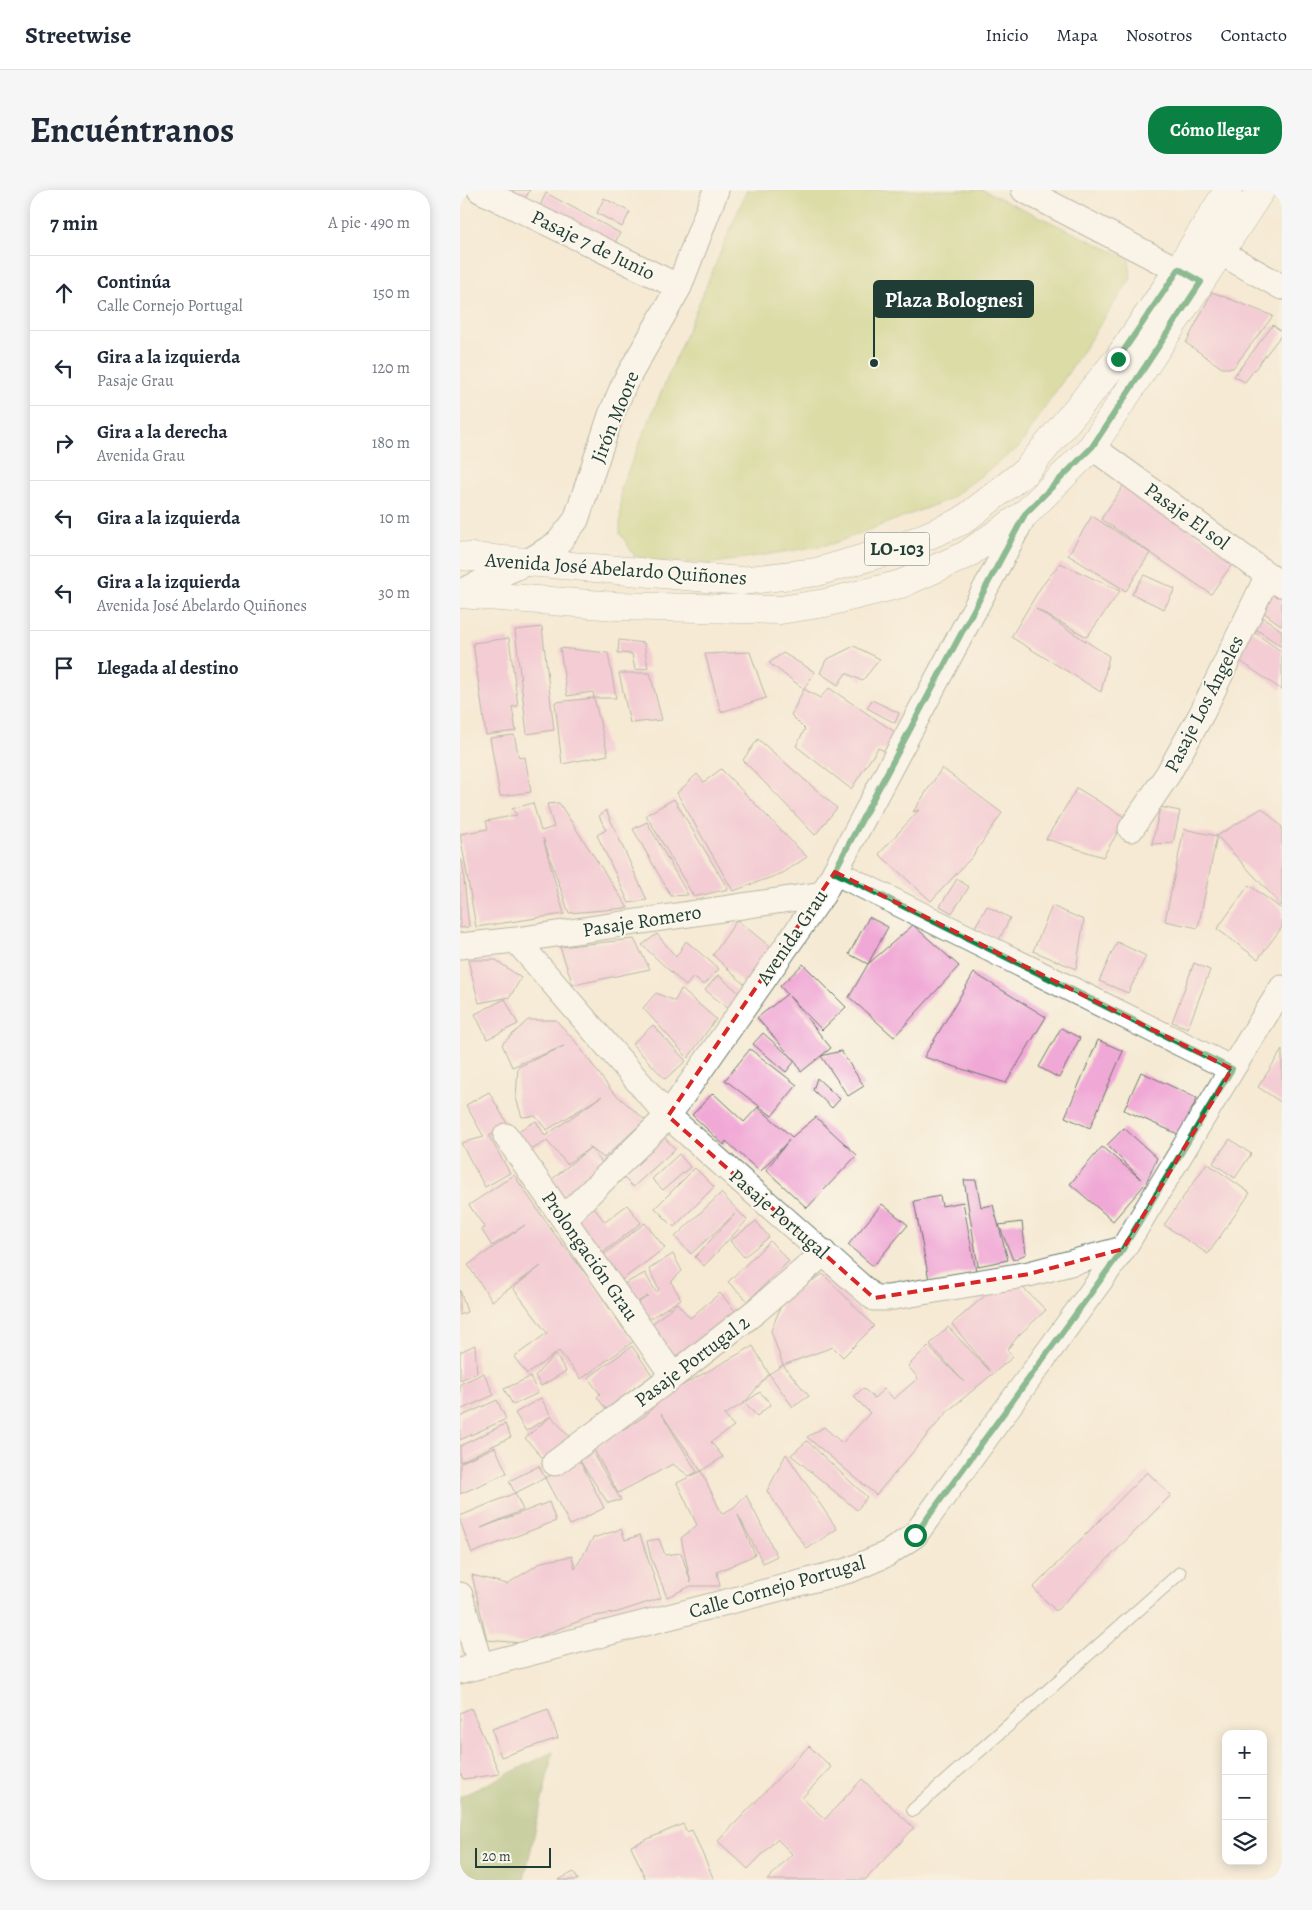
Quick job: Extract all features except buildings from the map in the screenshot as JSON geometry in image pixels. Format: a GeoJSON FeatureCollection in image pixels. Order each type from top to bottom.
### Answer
{"type":"FeatureCollection","features":[{"type":"Feature","properties":{"kind":"main road","name":"LO-103"},"geometry":{"type":"LineString","coordinates":[[1209,246],[1228,190]]}},
{"type":"Feature","properties":{"kind":"main road","name":"LO-103"},"geometry":{"type":"LineString","coordinates":[[1209,246],[1261,190]]}},
{"type":"Feature","properties":{"kind":"main road","name":"Avenida José Abelardo Quiñones"},"geometry":{"type":"LineString","coordinates":[[460,556],[741,581],[817,572],[899,548],[962,521],[1026,471],[1118,359],[1190,276],[1209,246]]}},
{"type":"Feature","properties":{"kind":"main road","name":"Avenida Grau"},"geometry":{"type":"LineString","coordinates":[[780,610],[825,603],[901,584],[966,555],[1025,514],[1092,447],[1190,276]]}},
{"type":"Feature","properties":{"kind":"main road","name":"Avenida José Abelardo Quiñones"},"geometry":{"type":"LineString","coordinates":[[460,593],[616,606],[780,610]]}},
{"type":"Feature","properties":{"kind":"street","name":"Pasaje 7 de Junio"},"geometry":{"type":"LineString","coordinates":[[480,190],[679,287]]}},
{"type":"Feature","properties":{"kind":"street","name":"Jirón Moore"},"geometry":{"type":"LineString","coordinates":[[460,593],[526,563],[558,543],[576,520],[611,415],[625,382],[679,287],[716,190]]}},
{"type":"Feature","properties":{"kind":"street"},"geometry":{"type":"LineString","coordinates":[[1024,190],[1190,276]]}},
{"type":"Feature","properties":{"kind":"street"},"geometry":{"type":"LineString","coordinates":[[1209,246],[1282,287]]}},
{"type":"Feature","properties":{"kind":"street","name":"Pasaje El sol"},"geometry":{"type":"LineString","coordinates":[[1092,447],[1275,580]]}},
{"type":"Feature","properties":{"kind":"street","name":"Avenida Grau"},"geometry":{"type":"LineString","coordinates":[[564,1218],[668,1116],[829,883],[1025,514]]}},
{"type":"Feature","properties":{"kind":"street","name":"Pasaje Los Ángeles"},"geometry":{"type":"LineString","coordinates":[[1132,829],[1168,774],[1275,580]]}},
{"type":"Feature","properties":{"kind":"street"},"geometry":{"type":"LineString","coordinates":[[829,883],[1232,1069]]}},
{"type":"Feature","properties":{"kind":"street","name":"Pasaje Romero"},"geometry":{"type":"LineString","coordinates":[[460,946],[516,940],[829,883]]}},
{"type":"Feature","properties":{"kind":"street","name":"Pasaje Portugal"},"geometry":{"type":"LineString","coordinates":[[516,940],[668,1116],[874,1298],[888,1298],[1029,1274],[1123,1249]]}},
{"type":"Feature","properties":{"kind":"street","name":"Calle Cornejo Portugal"},"geometry":{"type":"LineString","coordinates":[[470,1668],[850,1570],[887,1554],[915,1535],[1123,1249],[1282,988]]}},
{"type":"Feature","properties":{"kind":"street","name":"Prolongación Grau"},"geometry":{"type":"LineString","coordinates":[[506,1136],[673,1376]]}},
{"type":"Feature","properties":{"kind":"street","name":"Pasaje Portugal 2"},"geometry":{"type":"LineString","coordinates":[[555,1463],[673,1376],[756,1311],[824,1253]]}},
{"type":"Feature","properties":{"kind":"street"},"geometry":{"type":"LineString","coordinates":[[460,1595],[470,1668]]}},
{"type":"Feature","properties":{"kind":"lane"},"geometry":{"type":"LineString","coordinates":[[913,1810],[1180,1573]]}},
{"type":"Feature","properties":{"kind":"highlighted area"},"geometry":{"type":"Polygon","coordinates":[[[835,872],[1232,1069],[1123,1249],[1029,1274],[874,1298],[668,1116],[835,872]]]}},
{"type":"Feature","properties":{"kind":"green space"},"geometry":{"type":"Polygon","coordinates":[[[747,190],[983,190],[1129,259],[1131,278],[1019,447],[950,499],[832,544],[709,564],[637,560],[620,533],[621,487],[747,190]]]}},
{"type":"Feature","properties":{"kind":"green space"},"geometry":{"type":"Polygon","coordinates":[[[553,1752],[524,1880],[460,1880],[460,1797],[553,1752]]]}},
{"type":"Feature","properties":{"kind":"place","name":"Plaza Bolognesi"},"geometry":{"type":"Point","coordinates":[874,363]}},
{"type":"Feature","properties":{"kind":"route"},"geometry":{"type":"LineString","coordinates":[[915,1535],[1123,1249],[1232,1069],[834,872],[1025,514],[1092,447],[1201,282],[1179,269],[1118,359]]}}]}
